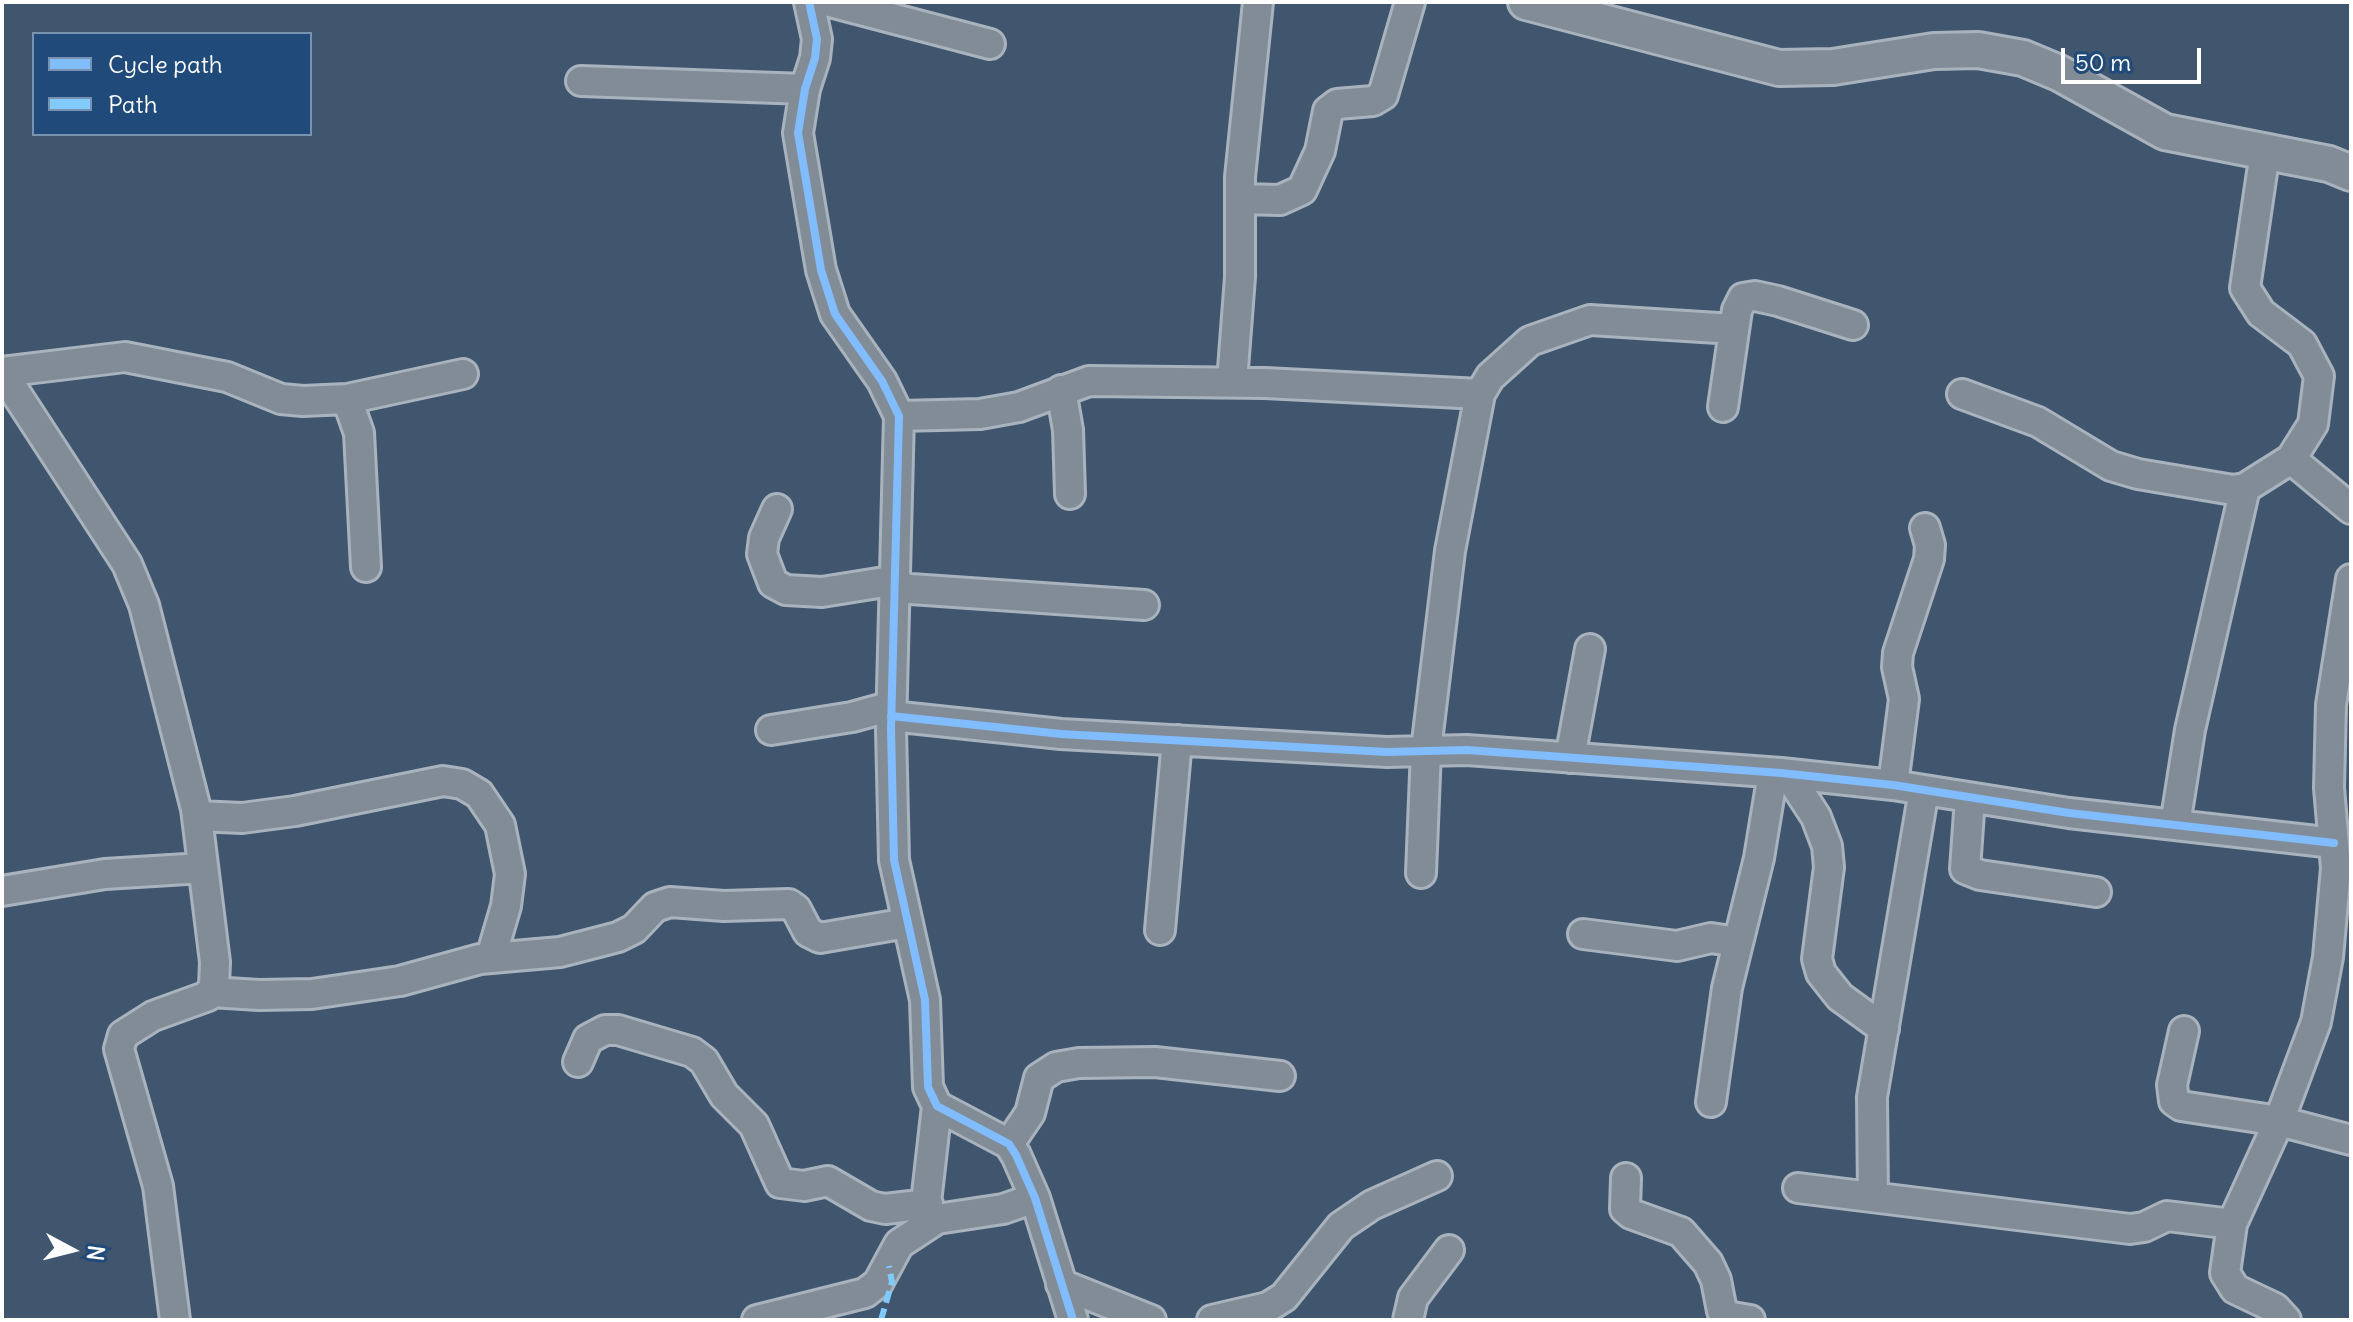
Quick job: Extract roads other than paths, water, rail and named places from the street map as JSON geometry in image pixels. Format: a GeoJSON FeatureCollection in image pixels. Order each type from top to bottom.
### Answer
{"type":"FeatureCollection","features":[{"type":"Feature","properties":{"kind":"main road"},"geometry":{"type":"LineString","coordinates":[[1526,2],[1779,68],[1833,67],[1934,51],[1978,50],[2023,58],[2059,73],[2165,132],[2329,164],[2351,173]]}},
{"type":"Feature","properties":{"kind":"street"},"geometry":{"type":"LineString","coordinates":[[757,1320],[865,1293],[878,1283],[899,1244],[925,1216],[931,1137],[937,1106],[928,1087],[925,1000],[894,860],[892,711],[899,416],[882,381],[848,337],[826,292],[798,133],[817,39],[809,2]]}},
{"type":"Feature","properties":{"kind":"street"},"geometry":{"type":"LineString","coordinates":[[830,2],[990,44]]}},
{"type":"Feature","properties":{"kind":"street"},"geometry":{"type":"LineString","coordinates":[[1232,382],[1241,199],[1258,2]]}},
{"type":"Feature","properties":{"kind":"street"},"geometry":{"type":"LineString","coordinates":[[1241,199],[1280,200],[1302,190],[1320,151],[1328,111],[1337,104],[1373,101],[1383,95],[1410,2]]}},
{"type":"Feature","properties":{"kind":"street"},"geometry":{"type":"LineString","coordinates":[[581,81],[805,89]]}},
{"type":"Feature","properties":{"kind":"street"},"geometry":{"type":"LineString","coordinates":[[1962,394],[2038,422],[2111,466],[2138,474],[2233,490],[2245,488],[2291,459],[2313,424],[2319,376],[2302,344],[2261,313],[2245,288],[2265,152]]}},
{"type":"Feature","properties":{"kind":"street"},"geometry":{"type":"LineString","coordinates":[[1723,407],[1737,310],[1743,298],[1755,296],[1853,325]]}},
{"type":"Feature","properties":{"kind":"street"},"geometry":{"type":"LineString","coordinates":[[1421,873],[1426,750],[1450,551],[1480,394],[1490,377],[1530,341],[1590,320],[1734,329]]}},
{"type":"Feature","properties":{"kind":"street"},"geometry":{"type":"LineString","coordinates":[[175,1320],[158,1186],[119,1049],[123,1035],[153,1016],[208,996],[211,992],[215,962],[197,816],[144,605],[127,564],[2,372],[125,357],[227,377],[281,399],[347,399],[463,374]]}},
{"type":"Feature","properties":{"kind":"street"},"geometry":{"type":"LineString","coordinates":[[899,416],[980,414],[1019,407],[1089,381],[1232,382],[1480,394]]}},
{"type":"Feature","properties":{"kind":"street"},"geometry":{"type":"LineString","coordinates":[[1061,390],[1068,430],[1070,494]]}},
{"type":"Feature","properties":{"kind":"street"},"geometry":{"type":"LineString","coordinates":[[347,399],[359,433],[366,567]]}},
{"type":"Feature","properties":{"kind":"street"},"geometry":{"type":"LineString","coordinates":[[2291,459],[2351,509]]}},
{"type":"Feature","properties":{"kind":"street"},"geometry":{"type":"LineString","coordinates":[[2175,825],[2190,730],[2245,488]]}},
{"type":"Feature","properties":{"kind":"street"},"geometry":{"type":"LineString","coordinates":[[777,509],[764,538],[762,554],[765,571],[773,583],[786,590],[822,592],[896,584],[1144,605]]}},
{"type":"Feature","properties":{"kind":"street"},"geometry":{"type":"LineString","coordinates":[[1893,785],[1904,699],[1897,667],[1898,653],[1929,559],[1930,545],[1925,528]]}},
{"type":"Feature","properties":{"kind":"street"},"geometry":{"type":"LineString","coordinates":[[2286,1320],[2275,1308],[2235,1289],[2225,1273],[2232,1224],[2279,1121],[2316,1022],[2334,906],[2334,843],[2341,814],[2328,748],[2331,705],[2350,596]]}},
{"type":"Feature","properties":{"kind":"street"},"geometry":{"type":"LineString","coordinates":[[1570,758],[1590,649]]}},
{"type":"Feature","properties":{"kind":"street"},"geometry":{"type":"LineString","coordinates":[[771,730],[892,711],[1061,734],[1387,752],[1426,750],[1781,773],[2334,843]]}},
{"type":"Feature","properties":{"kind":"street"},"geometry":{"type":"LineString","coordinates":[[1160,930],[1177,740]]}},
{"type":"Feature","properties":{"kind":"street"},"geometry":{"type":"LineString","coordinates":[[1711,1102],[1737,942],[1781,773]]}},
{"type":"Feature","properties":{"kind":"street"},"geometry":{"type":"LineString","coordinates":[[1781,773],[1816,817],[1827,846],[1829,867],[1818,934],[1817,959],[1821,973],[1840,997],[1884,1029]]}},
{"type":"Feature","properties":{"kind":"street"},"geometry":{"type":"LineString","coordinates":[[197,816],[242,818],[295,811],[443,781],[462,784],[479,794],[500,825],[510,874],[506,906],[491,957]]}},
{"type":"Feature","properties":{"kind":"street"},"geometry":{"type":"LineString","coordinates":[[1873,1196],[1870,1116],[1924,790]]}},
{"type":"Feature","properties":{"kind":"street"},"geometry":{"type":"LineString","coordinates":[[1970,798],[1964,863],[1969,873],[2096,892]]}},
{"type":"Feature","properties":{"kind":"street"},"geometry":{"type":"LineString","coordinates":[[2,891],[105,874],[203,868]]}},
{"type":"Feature","properties":{"kind":"street"},"geometry":{"type":"LineString","coordinates":[[211,992],[312,994],[400,981],[491,957],[560,952],[618,937],[634,929],[655,907],[670,902],[724,906],[779,902],[796,909],[808,932],[820,938],[907,923]]}},
{"type":"Feature","properties":{"kind":"street"},"geometry":{"type":"LineString","coordinates":[[1583,934],[1677,946],[1711,938],[1737,942]]}},
{"type":"Feature","properties":{"kind":"street"},"geometry":{"type":"LineString","coordinates":[[578,1062],[588,1039],[605,1030],[618,1030],[692,1052],[704,1061],[724,1095],[754,1125],[780,1183],[804,1186],[828,1181],[871,1206],[937,1219],[1003,1209],[1035,1198]]}},
{"type":"Feature","properties":{"kind":"street"},"geometry":{"type":"LineString","coordinates":[[2184,1031],[2172,1085],[2174,1101],[2181,1106],[2279,1121],[2351,1140]]}},
{"type":"Feature","properties":{"kind":"street"},"geometry":{"type":"LineString","coordinates":[[1009,1144],[1030,1113],[1039,1078],[1056,1067],[1079,1063],[1155,1062],[1280,1076]]}},
{"type":"Feature","properties":{"kind":"street"},"geometry":{"type":"LineString","coordinates":[[937,1106],[1009,1144],[1035,1198],[1073,1320]]}},
{"type":"Feature","properties":{"kind":"street"},"geometry":{"type":"LineString","coordinates":[[1212,1320],[1268,1307],[1284,1297],[1341,1226],[1372,1205],[1437,1176]]}},
{"type":"Feature","properties":{"kind":"street"},"geometry":{"type":"LineString","coordinates":[[1626,1178],[1625,1209],[1681,1232],[1708,1263],[1716,1280],[1722,1311],[1726,1316],[1750,1320]]}},
{"type":"Feature","properties":{"kind":"street"},"geometry":{"type":"LineString","coordinates":[[1798,1188],[2130,1229],[2167,1216],[2232,1224]]}},
{"type":"Feature","properties":{"kind":"street"},"geometry":{"type":"LineString","coordinates":[[1408,1320],[1413,1298],[1449,1250]]}},
{"type":"Feature","properties":{"kind":"street"},"geometry":{"type":"LineString","coordinates":[[1061,1284],[1151,1320]]}}]}
